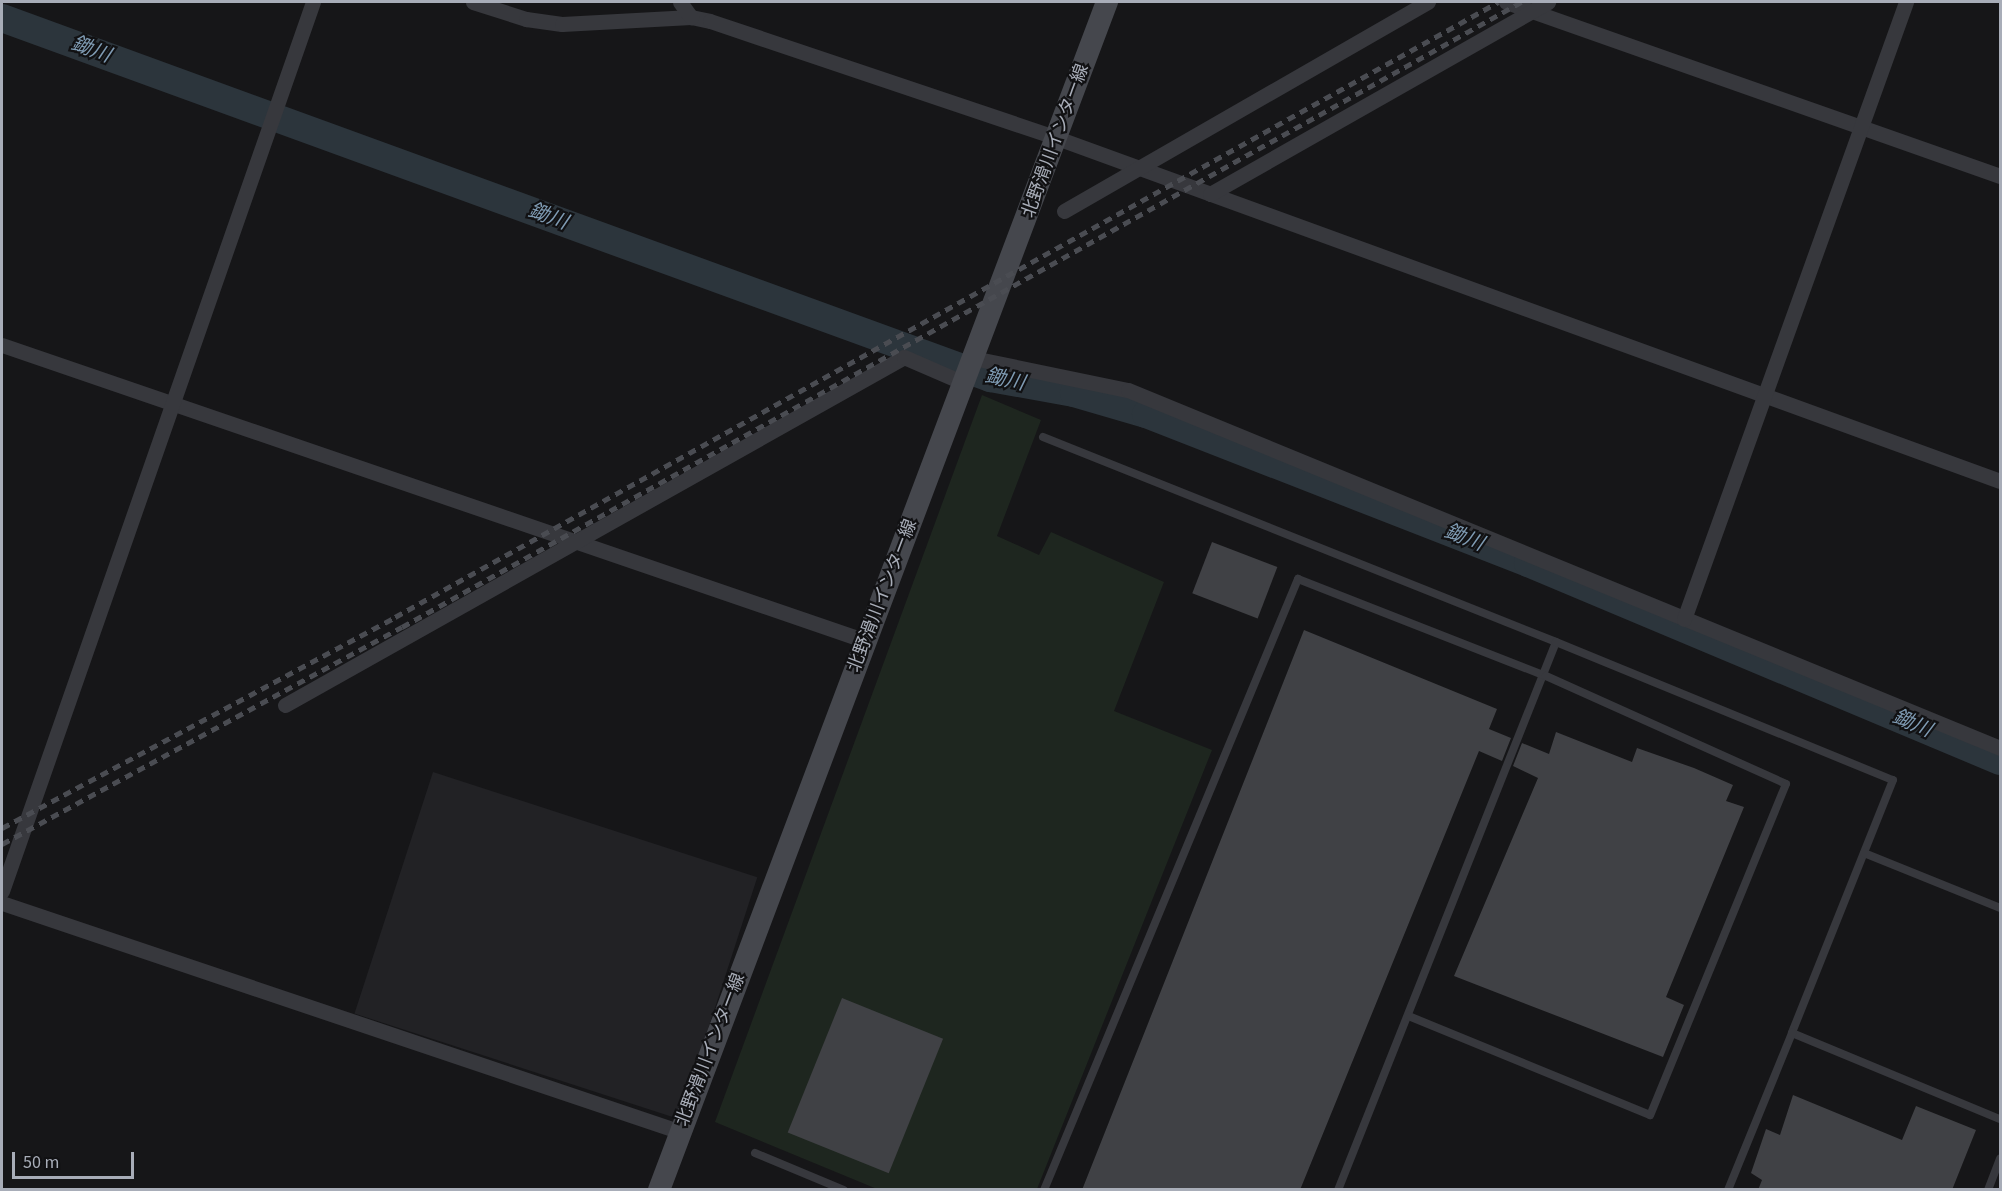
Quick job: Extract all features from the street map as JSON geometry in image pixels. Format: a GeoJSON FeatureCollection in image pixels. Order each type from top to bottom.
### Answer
{"type":"FeatureCollection","features":[{"type":"Feature","properties":{"kind":"main road","name":"北野滑川インター線"},"geometry":{"type":"LineString","coordinates":[[659,1190],[1058,138],[1107,2]]}},
{"type":"Feature","properties":{"kind":"street"},"geometry":{"type":"LineString","coordinates":[[2,891],[313,2]]}},
{"type":"Feature","properties":{"kind":"street"},"geometry":{"type":"LineString","coordinates":[[472,2],[526,19],[562,24],[691,17],[1058,138],[2001,481]]}},
{"type":"Feature","properties":{"kind":"street"},"geometry":{"type":"LineString","coordinates":[[680,2],[691,17]]}},
{"type":"Feature","properties":{"kind":"street"},"geometry":{"type":"LineString","coordinates":[[1064,212],[1136,167],[1428,2]]}},
{"type":"Feature","properties":{"kind":"street"},"geometry":{"type":"LineString","coordinates":[[1506,2],[1859,128],[2001,176]]}},
{"type":"Feature","properties":{"kind":"street"},"geometry":{"type":"LineString","coordinates":[[1209,194],[1548,2]]}},
{"type":"Feature","properties":{"kind":"street"},"geometry":{"type":"LineString","coordinates":[[1684,619],[1906,2]]}},
{"type":"Feature","properties":{"kind":"street"},"geometry":{"type":"LineString","coordinates":[[2,345],[172,402],[453,502],[576,541],[866,641]]}},
{"type":"Feature","properties":{"kind":"street"},"geometry":{"type":"LineString","coordinates":[[285,705],[904,357],[964,383]]}},
{"type":"Feature","properties":{"kind":"street"},"geometry":{"type":"LineString","coordinates":[[974,358],[1128,390],[2001,748]]}},
{"type":"Feature","properties":{"kind":"street"},"geometry":{"type":"LineString","coordinates":[[2,903],[681,1131]]}},
{"type":"Feature","properties":{"kind":"lane"},"geometry":{"type":"LineString","coordinates":[[1043,436],[1893,780],[1728,1190]]}},
{"type":"Feature","properties":{"kind":"lane"},"geometry":{"type":"LineString","coordinates":[[1044,1190],[1298,579],[1546,676],[1786,784],[1650,1115],[1409,1016]]}},
{"type":"Feature","properties":{"kind":"lane"},"geometry":{"type":"LineString","coordinates":[[1338,1190],[1546,676],[1556,642]]}},
{"type":"Feature","properties":{"kind":"lane"},"geometry":{"type":"LineString","coordinates":[[1864,853],[2001,908]]}},
{"type":"Feature","properties":{"kind":"lane"},"geometry":{"type":"LineString","coordinates":[[1792,1033],[2001,1119]]}},
{"type":"Feature","properties":{"kind":"lane"},"geometry":{"type":"LineString","coordinates":[[756,1153],[844,1190]]}},
{"type":"Feature","properties":{"kind":"lane"},"geometry":{"type":"LineString","coordinates":[[1988,1190],[2001,1158]]}},
{"type":"Feature","properties":{"kind":"shaded area"},"geometry":{"type":"Polygon","coordinates":[[[982,395],[1041,420],[997,536],[1039,555],[1051,532],[1164,582],[1114,711],[1212,750],[1037,1189],[877,1189],[715,1122],[982,395]]]}},
{"type":"Feature","properties":{"kind":"shaded area"},"geometry":{"type":"Polygon","coordinates":[[[433,772],[757,877],[679,1119],[355,1014],[433,772]]]}},
{"type":"Feature","properties":{"kind":"building"},"geometry":{"type":"Polygon","coordinates":[[[1212,542],[1277,567],[1258,618],[1192,593],[1212,542]]]}},
{"type":"Feature","properties":{"kind":"building"},"geometry":{"type":"Polygon","coordinates":[[[1304,630],[1497,709],[1489,729],[1511,738],[1502,761],[1479,751],[1300,1190],[1082,1190],[1304,630]]]}},
{"type":"Feature","properties":{"kind":"building"},"geometry":{"type":"Polygon","coordinates":[[[1556,732],[1632,762],[1637,748],[1694,768],[1733,785],[1726,801],[1744,807],[1666,997],[1684,1005],[1663,1057],[1454,976],[1538,778],[1513,766],[1522,743],[1549,754],[1556,732]]]}},
{"type":"Feature","properties":{"kind":"building"},"geometry":{"type":"Polygon","coordinates":[[[842,998],[943,1039],[889,1173],[788,1132],[842,998]]]}},
{"type":"Feature","properties":{"kind":"building"},"geometry":{"type":"Polygon","coordinates":[[[1793,1095],[1902,1140],[1916,1106],[1976,1130],[1952,1190],[1758,1190],[1762,1180],[1751,1173],[1766,1129],[1780,1135],[1793,1095]]]}},
{"type":"Feature","properties":{"kind":"waterway","name":"鋤川"},"geometry":{"type":"LineString","coordinates":[[2,18],[990,378],[1074,393],[1146,414],[1528,563],[2000,761]]}},
{"type":"Feature","properties":{"kind":"railway"},"geometry":{"type":"LineString","coordinates":[[2,828],[395,617],[1498,2]]}},
{"type":"Feature","properties":{"kind":"railway"},"geometry":{"type":"LineString","coordinates":[[2,844],[402,627],[1521,2]]}}]}
